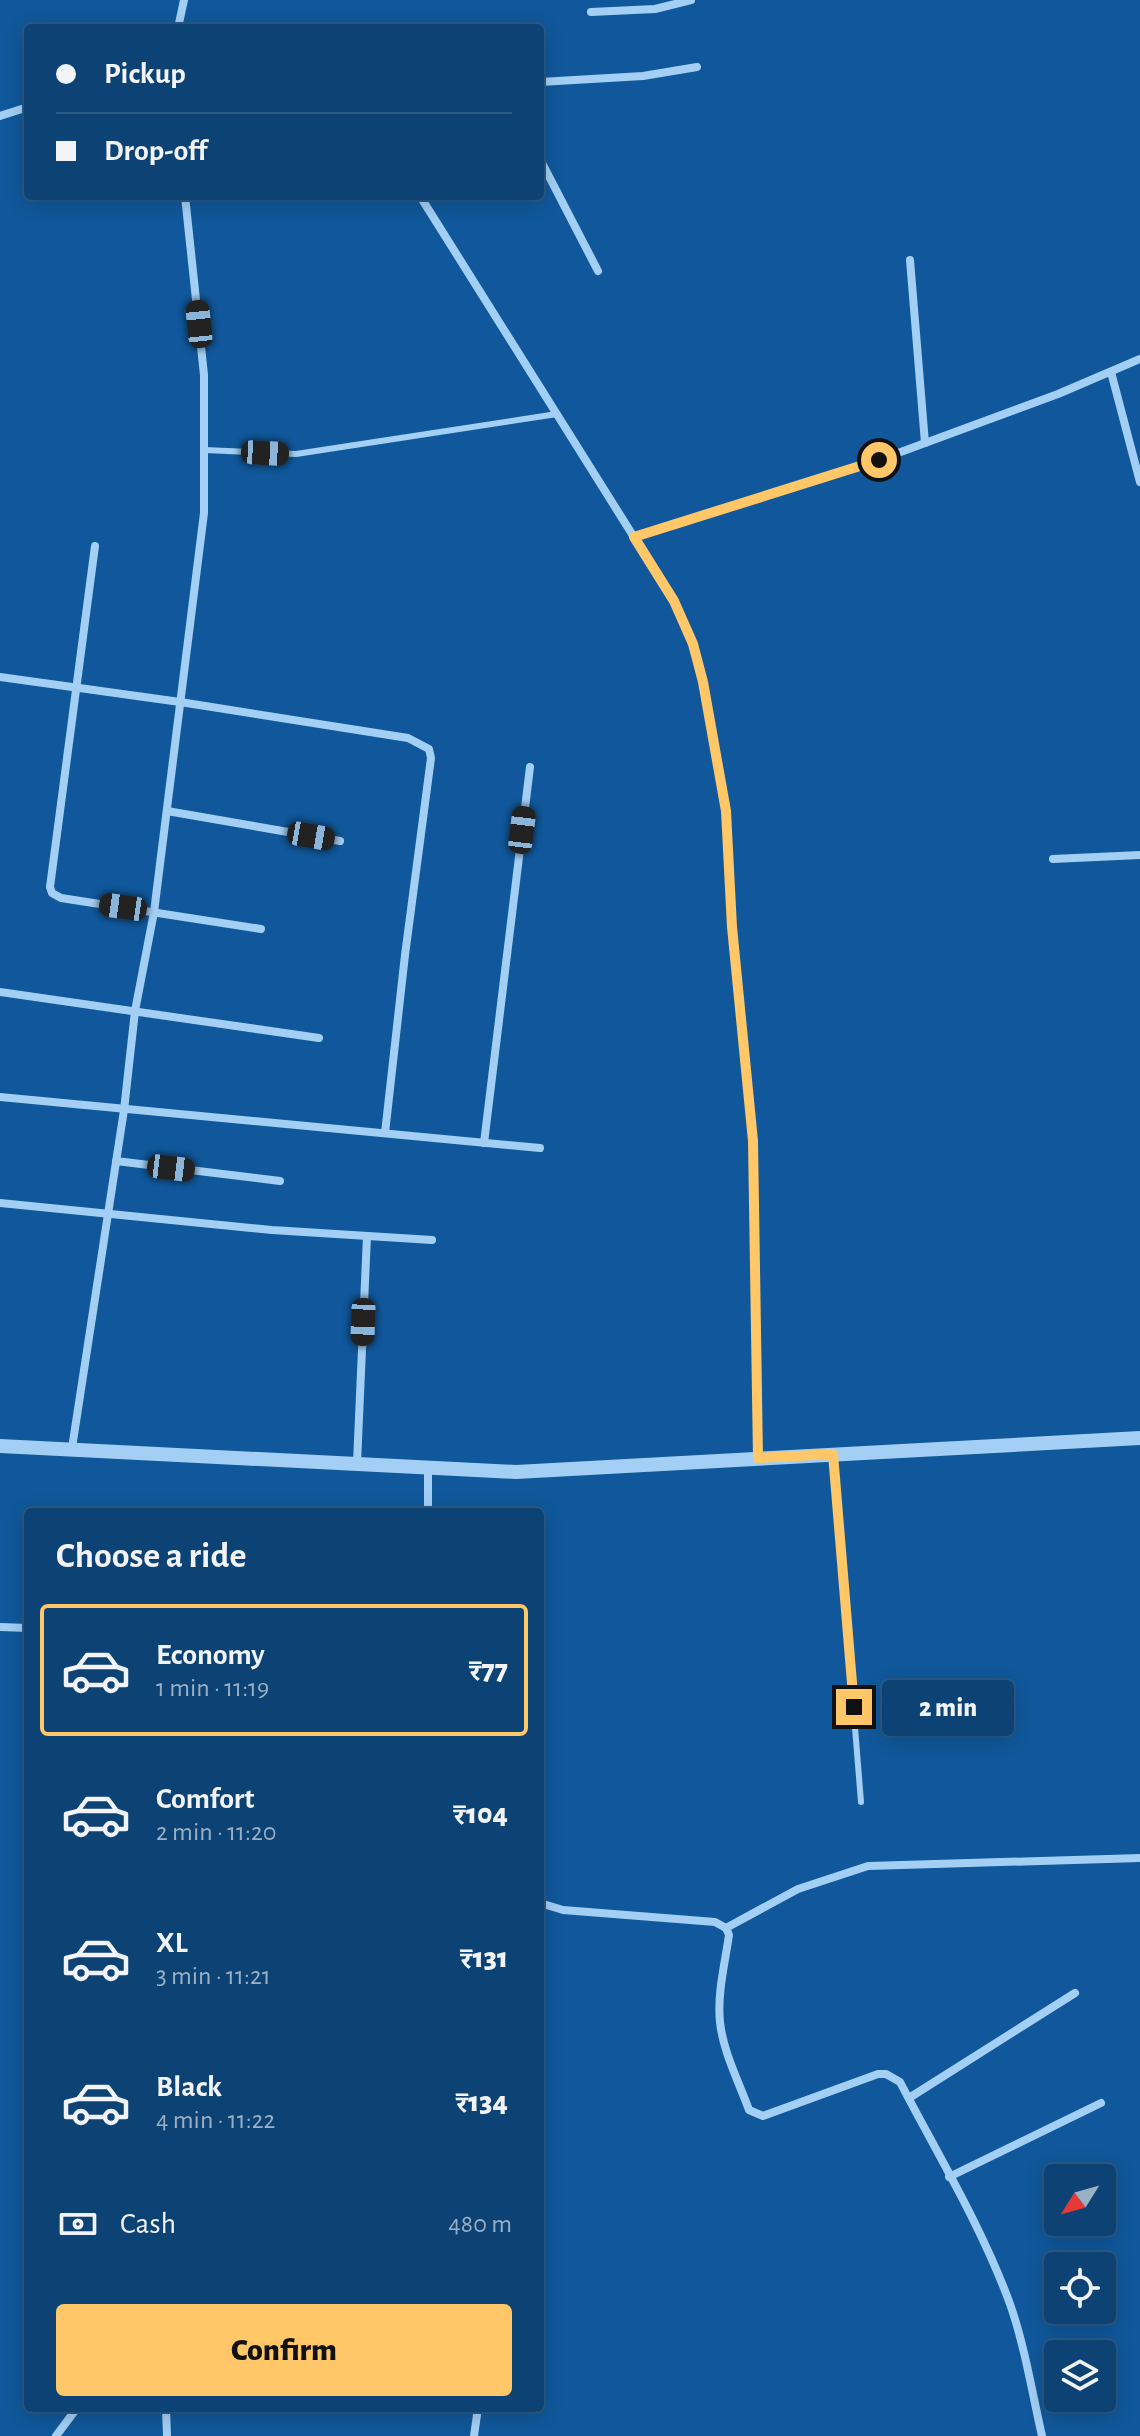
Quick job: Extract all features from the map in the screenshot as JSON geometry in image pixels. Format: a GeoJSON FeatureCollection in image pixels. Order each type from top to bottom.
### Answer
{"type":"FeatureCollection","features":[{"type":"Feature","properties":{"kind":"street"},"geometry":{"type":"LineString","coordinates":[[179,24],[184,0]]}},
{"type":"Feature","properties":{"kind":"street"},"geometry":{"type":"LineString","coordinates":[[591,12],[655,9],[691,0]]}},
{"type":"Feature","properties":{"kind":"street"},"geometry":{"type":"LineString","coordinates":[[544,82],[643,76],[697,67]]}},
{"type":"Feature","properties":{"kind":"street"},"geometry":{"type":"LineString","coordinates":[[0,116],[24,108]]}},
{"type":"Feature","properties":{"kind":"street"},"geometry":{"type":"LineString","coordinates":[[544,167],[598,271]]}},
{"type":"Feature","properties":{"kind":"street"},"geometry":{"type":"LineString","coordinates":[[72,1448],[124,1110],[135,1011],[154,912],[204,513],[204,375],[185,200]]}},
{"type":"Feature","properties":{"kind":"street"},"geometry":{"type":"LineString","coordinates":[[423,200],[674,601],[693,644],[703,682],[726,811],[732,927],[753,1141],[758,1458]]}},
{"type":"Feature","properties":{"kind":"street"},"geometry":{"type":"LineString","coordinates":[[910,260],[925,443]]}},
{"type":"Feature","properties":{"kind":"street"},"geometry":{"type":"LineString","coordinates":[[634,537],[925,443],[1140,359]]}},
{"type":"Feature","properties":{"kind":"street"},"geometry":{"type":"LineString","coordinates":[[1111,372],[1140,482]]}},
{"type":"Feature","properties":{"kind":"street"},"geometry":{"type":"LineString","coordinates":[[95,546],[50,887],[52,893],[61,898],[261,929]]}},
{"type":"Feature","properties":{"kind":"street"},"geometry":{"type":"LineString","coordinates":[[0,677],[408,738],[429,749],[431,758],[385,1133]]}},
{"type":"Feature","properties":{"kind":"street"},"geometry":{"type":"LineString","coordinates":[[484,1143],[530,767]]}},
{"type":"Feature","properties":{"kind":"street"},"geometry":{"type":"LineString","coordinates":[[167,811],[340,841]]}},
{"type":"Feature","properties":{"kind":"street"},"geometry":{"type":"LineString","coordinates":[[1053,859],[1140,855]]}},
{"type":"Feature","properties":{"kind":"street"},"geometry":{"type":"LineString","coordinates":[[0,992],[319,1038]]}},
{"type":"Feature","properties":{"kind":"street"},"geometry":{"type":"LineString","coordinates":[[0,1097],[540,1148]]}},
{"type":"Feature","properties":{"kind":"street"},"geometry":{"type":"LineString","coordinates":[[116,1161],[280,1181]]}},
{"type":"Feature","properties":{"kind":"street"},"geometry":{"type":"LineString","coordinates":[[0,1203],[272,1230],[432,1240]]}},
{"type":"Feature","properties":{"kind":"street"},"geometry":{"type":"LineString","coordinates":[[357,1463],[367,1236]]}},
{"type":"Feature","properties":{"kind":"street"},"geometry":{"type":"LineString","coordinates":[[0,1446],[516,1472],[1140,1438]]}},
{"type":"Feature","properties":{"kind":"street"},"geometry":{"type":"LineString","coordinates":[[428,1467],[428,1508]]}},
{"type":"Feature","properties":{"kind":"street"},"geometry":{"type":"LineString","coordinates":[[0,1627],[24,1628]]}},
{"type":"Feature","properties":{"kind":"street"},"geometry":{"type":"LineString","coordinates":[[726,1928],[798,1889],[868,1866],[1140,1858]]}},
{"type":"Feature","properties":{"kind":"street"},"geometry":{"type":"LineString","coordinates":[[544,1904],[563,1910],[715,1922],[726,1928],[729,1935],[719,2000],[720,2020],[723,2039],[749,2110],[763,2116],[878,2074],[886,2074],[900,2082],[990,2255],[1010,2305],[1026,2359],[1042,2436]]}},
{"type":"Feature","properties":{"kind":"street"},"geometry":{"type":"LineString","coordinates":[[909,2098],[1075,1993]]}},
{"type":"Feature","properties":{"kind":"street"},"geometry":{"type":"LineString","coordinates":[[949,2177],[1101,2103]]}},
{"type":"Feature","properties":{"kind":"street"},"geometry":{"type":"LineString","coordinates":[[56,2436],[74,2412]]}},
{"type":"Feature","properties":{"kind":"street"},"geometry":{"type":"LineString","coordinates":[[166,2412],[167,2436]]}},
{"type":"Feature","properties":{"kind":"street"},"geometry":{"type":"LineString","coordinates":[[474,2436],[477,2412]]}},
{"type":"Feature","properties":{"kind":"lane"},"geometry":{"type":"LineString","coordinates":[[204,450],[296,454],[558,414]]}},
{"type":"Feature","properties":{"kind":"lane"},"geometry":{"type":"LineString","coordinates":[[833,1454],[861,1802]]}},
{"type":"Feature","properties":{"kind":"route"},"geometry":{"type":"LineString","coordinates":[[854,1707],[833,1454],[758,1458],[753,1141],[732,927],[726,811],[703,682],[693,644],[674,601],[634,537],[879,460]]}}]}
